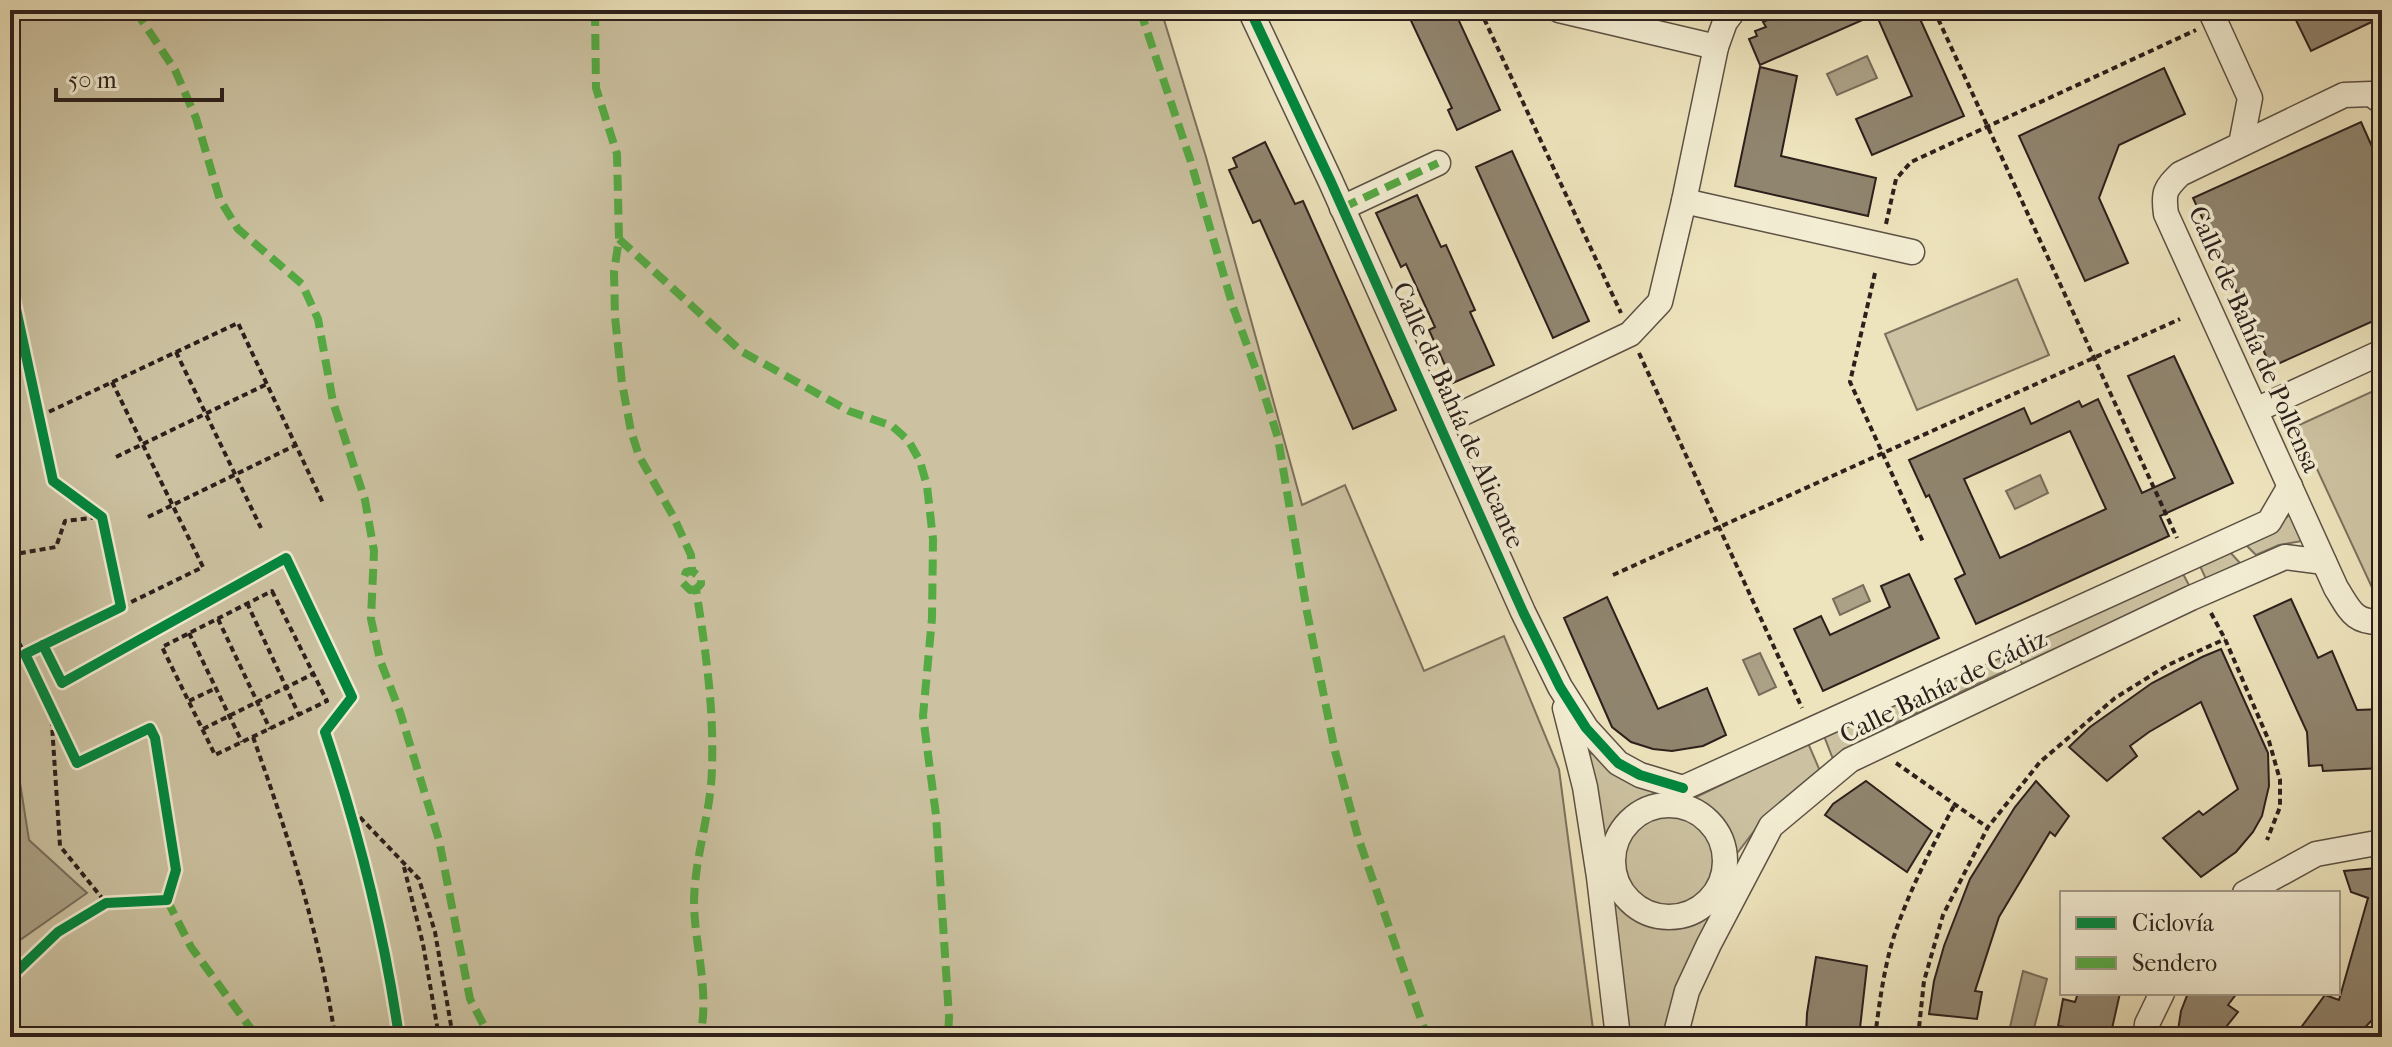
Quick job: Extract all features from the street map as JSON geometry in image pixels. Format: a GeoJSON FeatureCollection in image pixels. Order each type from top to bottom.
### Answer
{"type":"FeatureCollection","features":[{"type":"Feature","properties":{"kind":"street","name":"Calle de Bahía de Alicante"},"geometry":{"type":"LineString","coordinates":[[1250,10],[1523,612],[1560,687],[1586,728],[1618,763],[1682,797]]}},
{"type":"Feature","properties":{"kind":"street"},"geometry":{"type":"LineString","coordinates":[[1559,10],[1716,47]]}},
{"type":"Feature","properties":{"kind":"street"},"geometry":{"type":"LineString","coordinates":[[1440,424],[1630,334],[1660,302],[1716,47],[1725,22],[1734,10]]}},
{"type":"Feature","properties":{"kind":"street"},"geometry":{"type":"LineString","coordinates":[[2206,19],[2250,98],[2293,120]]}},
{"type":"Feature","properties":{"kind":"street","name":"Calle de Bahía de Pollensa"},"geometry":{"type":"LineString","coordinates":[[2382,102],[2371,94],[2344,95],[2180,174],[2167,188],[2164,199],[2166,214],[2336,588],[2354,616],[2368,622],[2382,622]]}},
{"type":"Feature","properties":{"kind":"street"},"geometry":{"type":"LineString","coordinates":[[2241,144],[2250,98]]}},
{"type":"Feature","properties":{"kind":"street"},"geometry":{"type":"LineString","coordinates":[[1342,208],[1438,163]]}},
{"type":"Feature","properties":{"kind":"street"},"geometry":{"type":"LineString","coordinates":[[1684,201],[1912,252]]}},
{"type":"Feature","properties":{"kind":"street"},"geometry":{"type":"LineString","coordinates":[[2256,410],[2382,352]]}},
{"type":"Feature","properties":{"kind":"street","name":"Calle Bahía de Cádiz"},"geometry":{"type":"LineString","coordinates":[[1682,797],[2269,522],[2290,486]]}},
{"type":"Feature","properties":{"kind":"street","name":"Calle Bahía de Cádiz"},"geometry":{"type":"LineString","coordinates":[[1675,1037],[1687,991],[1726,893],[1771,826],[1850,760],[2191,598],[2285,557],[2324,562]]}},
{"type":"Feature","properties":{"kind":"street","name":"Calle de Bahía de Alicante"},"geometry":{"type":"LineString","coordinates":[[1560,687],[1607,876]]}},
{"type":"Feature","properties":{"kind":"street"},"geometry":{"type":"LineString","coordinates":[[1607,876],[1635,906],[1652,915],[1671,918],[1726,893],[1725,855],[1711,823],[1682,797],[1628,822],[1618,838],[1607,876],[1618,1037]]}},
{"type":"Feature","properties":{"kind":"street"},"geometry":{"type":"LineString","coordinates":[[2249,891],[2316,854],[2382,842]]}},
{"type":"Feature","properties":{"kind":"street"},"geometry":{"type":"LineString","coordinates":[[2146,1037],[2147,1024],[2161,995]]}},
{"type":"Feature","properties":{"kind":"path"},"geometry":{"type":"LineString","coordinates":[[1480,10],[1625,323]]}},
{"type":"Feature","properties":{"kind":"path"},"geometry":{"type":"LineString","coordinates":[[1934,10],[2180,546]]}},
{"type":"Feature","properties":{"kind":"path"},"geometry":{"type":"LineString","coordinates":[[1885,229],[1896,179],[1911,162],[2206,19]]}},
{"type":"Feature","properties":{"kind":"path"},"geometry":{"type":"LineString","coordinates":[[1875,273],[1850,382],[1924,544]]}},
{"type":"Feature","properties":{"kind":"path"},"geometry":{"type":"LineString","coordinates":[[10,281],[53,481],[102,517],[121,607]]}},
{"type":"Feature","properties":{"kind":"path"},"geometry":{"type":"LineString","coordinates":[[1613,575],[2180,319]]}},
{"type":"Feature","properties":{"kind":"path"},"geometry":{"type":"LineString","coordinates":[[40,416],[238,323],[323,503]]}},
{"type":"Feature","properties":{"kind":"path"},"geometry":{"type":"LineString","coordinates":[[1636,346],[1805,714]]}},
{"type":"Feature","properties":{"kind":"path"},"geometry":{"type":"LineString","coordinates":[[176,352],[261,528]]}},
{"type":"Feature","properties":{"kind":"path"},"geometry":{"type":"LineString","coordinates":[[25,654],[203,567],[112,382]]}},
{"type":"Feature","properties":{"kind":"path"},"geometry":{"type":"LineString","coordinates":[[116,457],[267,384]]}},
{"type":"Feature","properties":{"kind":"path"},"geometry":{"type":"LineString","coordinates":[[148,517],[296,445]]}},
{"type":"Feature","properties":{"kind":"path"},"geometry":{"type":"LineString","coordinates":[[10,555],[56,547],[65,521],[102,517]]}},
{"type":"Feature","properties":{"kind":"path"},"geometry":{"type":"LineString","coordinates":[[43,645],[62,683],[286,558],[352,697],[325,732],[350,807],[388,957],[399,1037]]}},
{"type":"Feature","properties":{"kind":"path"},"geometry":{"type":"LineString","coordinates":[[10,583],[17,580]]}},
{"type":"Feature","properties":{"kind":"path"},"geometry":{"type":"LineString","coordinates":[[272,591],[327,701],[215,755],[162,647],[247,603],[272,591]]}},
{"type":"Feature","properties":{"kind":"path"},"geometry":{"type":"LineString","coordinates":[[247,603],[299,715]]}},
{"type":"Feature","properties":{"kind":"path"},"geometry":{"type":"LineString","coordinates":[[2209,612],[2225,639],[2269,741],[2280,780],[2280,807],[2267,840]]}},
{"type":"Feature","properties":{"kind":"path"},"geometry":{"type":"LineString","coordinates":[[217,619],[270,729]]}},
{"type":"Feature","properties":{"kind":"path"},"geometry":{"type":"LineString","coordinates":[[10,626],[77,763],[150,728],[155,738],[176,870],[167,900],[106,903],[58,932],[10,978]]}},
{"type":"Feature","properties":{"kind":"path"},"geometry":{"type":"LineString","coordinates":[[189,633],[242,742]]}},
{"type":"Feature","properties":{"kind":"path"},"geometry":{"type":"LineString","coordinates":[[1918,1037],[1924,981],[1943,915],[1988,827],[2040,762],[2115,698],[2168,665],[2225,639]]}},
{"type":"Feature","properties":{"kind":"path"},"geometry":{"type":"LineString","coordinates":[[203,729],[313,674]]}},
{"type":"Feature","properties":{"kind":"path"},"geometry":{"type":"LineString","coordinates":[[189,701],[216,688]]}},
{"type":"Feature","properties":{"kind":"path"},"geometry":{"type":"LineString","coordinates":[[51,708],[60,846],[106,903]]}},
{"type":"Feature","properties":{"kind":"path"},"geometry":{"type":"LineString","coordinates":[[253,737],[286,829],[312,923],[335,1037]]}},
{"type":"Feature","properties":{"kind":"path"},"geometry":{"type":"LineString","coordinates":[[1891,759],[1988,827]]}},
{"type":"Feature","properties":{"kind":"path"},"geometry":{"type":"LineString","coordinates":[[1875,1037],[1880,998],[1898,924],[1926,857],[1955,804]]}},
{"type":"Feature","properties":{"kind":"path"},"geometry":{"type":"LineString","coordinates":[[350,807],[419,879],[435,932],[453,1037]]}},
{"type":"Feature","properties":{"kind":"path"},"geometry":{"type":"LineString","coordinates":[[404,865],[423,944],[439,1037]]}},
{"type":"Feature","properties":{"kind":"shaded area"},"geometry":{"type":"Polygon","coordinates":[[[10,10],[1161,10],[1206,157],[1302,505],[1345,485],[1424,671],[1504,636],[1559,769],[1594,1037],[10,1037],[10,10]]]}},
{"type":"Feature","properties":{"kind":"shaded area"},"geometry":{"type":"Polygon","coordinates":[[[1867,56],[1877,78],[1837,95],[1827,74],[1867,56]]]}},
{"type":"Feature","properties":{"kind":"shaded area"},"geometry":{"type":"Polygon","coordinates":[[[2017,279],[2049,355],[1917,410],[1885,334],[2017,279]]]}},
{"type":"Feature","properties":{"kind":"shaded area"},"geometry":{"type":"Polygon","coordinates":[[[2382,387],[2382,591],[2375,594],[2297,426],[2382,387]]]}},
{"type":"Feature","properties":{"kind":"shaded area"},"geometry":{"type":"Polygon","coordinates":[[[2040,475],[2048,493],[2015,509],[2006,491],[2040,475]]]}},
{"type":"Feature","properties":{"kind":"shaded area"},"geometry":{"type":"Polygon","coordinates":[[[2290,514],[2302,541],[2279,545],[2256,555],[2244,543],[2273,530],[2290,514]]]}},
{"type":"Feature","properties":{"kind":"shaded area"},"geometry":{"type":"Polygon","coordinates":[[[2228,550],[2240,563],[2206,579],[2199,564],[2228,550]]]}},
{"type":"Feature","properties":{"kind":"shaded area"},"geometry":{"type":"Polygon","coordinates":[[[2182,572],[2190,587],[2022,664],[2015,648],[2182,572]]]}},
{"type":"Feature","properties":{"kind":"shaded area"},"geometry":{"type":"Polygon","coordinates":[[[1863,585],[1870,601],[1840,615],[1833,599],[1863,585]]]}},
{"type":"Feature","properties":{"kind":"shaded area"},"geometry":{"type":"Polygon","coordinates":[[[1760,653],[1776,687],[1759,695],[1743,660],[1760,653]]]}},
{"type":"Feature","properties":{"kind":"shaded area"},"geometry":{"type":"Polygon","coordinates":[[[1998,656],[2005,671],[1885,728],[1833,759],[1824,736],[1998,656]]]}},
{"type":"Feature","properties":{"kind":"shaded area"},"geometry":{"type":"Polygon","coordinates":[[[10,719],[29,840],[87,893],[10,947],[10,719]]]}},
{"type":"Feature","properties":{"kind":"shaded area"},"geometry":{"type":"Polygon","coordinates":[[[1808,743],[1820,771],[1755,830],[1738,852],[1732,852],[1715,821],[1694,804],[1694,798],[1808,743]]]}},
{"type":"Feature","properties":{"kind":"shaded area"},"geometry":{"type":"Polygon","coordinates":[[[1594,753],[1654,789],[1657,797],[1653,802],[1632,811],[1610,837],[1603,836],[1589,754],[1594,753]]]}},
{"type":"Feature","properties":{"kind":"shaded area"},"geometry":{"type":"Polygon","coordinates":[[[1669,812],[1688,816],[1703,827],[1714,842],[1718,861],[1714,880],[1703,895],[1688,906],[1669,910],[1650,906],[1635,895],[1624,880],[1620,861],[1624,842],[1635,827],[1650,816],[1669,812]]]}},
{"type":"Feature","properties":{"kind":"shaded area"},"geometry":{"type":"Polygon","coordinates":[[[1612,893],[1635,912],[1658,921],[1682,921],[1707,912],[1712,915],[1668,1037],[1624,1037],[1612,893]]]}},
{"type":"Feature","properties":{"kind":"shaded area"},"geometry":{"type":"Polygon","coordinates":[[[2023,971],[2047,979],[2034,1028],[2010,1027],[2023,971]]]}},
{"type":"Feature","properties":{"kind":"building"},"geometry":{"type":"Polygon","coordinates":[[[1406,10],[1454,10],[1500,110],[1457,130],[1448,110],[1452,108],[1406,10]]]}},
{"type":"Feature","properties":{"kind":"building"},"geometry":{"type":"Polygon","coordinates":[[[1790,10],[1916,10],[1964,116],[1872,155],[1856,119],[1912,96],[1876,14],[1760,65],[1749,39],[1757,36],[1755,31],[1766,27],[1763,22],[1790,10]]]}},
{"type":"Feature","properties":{"kind":"building"},"geometry":{"type":"Polygon","coordinates":[[[2291,10],[2382,10],[2382,17],[2311,51],[2291,10]]]}},
{"type":"Feature","properties":{"kind":"building"},"geometry":{"type":"Polygon","coordinates":[[[1760,67],[1797,76],[1781,156],[1876,178],[1868,216],[1735,186],[1760,67]]]}},
{"type":"Feature","properties":{"kind":"building"},"geometry":{"type":"Polygon","coordinates":[[[2164,68],[2185,114],[2119,145],[2099,198],[2128,263],[2085,281],[2019,136],[2164,68]]]}},
{"type":"Feature","properties":{"kind":"building"},"geometry":{"type":"Polygon","coordinates":[[[2361,122],[2382,169],[2382,317],[2271,367],[2193,198],[2361,122]]]}},
{"type":"Feature","properties":{"kind":"building"},"geometry":{"type":"Polygon","coordinates":[[[1265,142],[1295,204],[1303,201],[1396,410],[1353,429],[1260,220],[1253,223],[1229,170],[1237,167],[1233,158],[1265,142]]]}},
{"type":"Feature","properties":{"kind":"building"},"geometry":{"type":"Polygon","coordinates":[[[1512,151],[1589,321],[1553,338],[1476,167],[1512,151]]]}},
{"type":"Feature","properties":{"kind":"building"},"geometry":{"type":"Polygon","coordinates":[[[1417,195],[1441,247],[1446,245],[1475,310],[1470,312],[1494,365],[1453,383],[1429,330],[1435,327],[1406,264],[1401,267],[1376,213],[1417,195]]]}},
{"type":"Feature","properties":{"kind":"building"},"geometry":{"type":"Polygon","coordinates":[[[2174,356],[2233,483],[2160,516],[2169,536],[1976,624],[1955,579],[1965,574],[1929,495],[1926,497],[1909,460],[2024,408],[2031,424],[2079,401],[2082,407],[2098,399],[2142,493],[2175,478],[2128,376],[2174,356]],[[2070,431],[1964,479],[2000,558],[2106,509],[2070,431]]]}},
{"type":"Feature","properties":{"kind":"building"},"geometry":{"type":"Polygon","coordinates":[[[1909,574],[1939,638],[1823,691],[1794,629],[1821,616],[1830,635],[1890,607],[1881,586],[1909,574]]]}},
{"type":"Feature","properties":{"kind":"building"},"geometry":{"type":"Polygon","coordinates":[[[1607,597],[1658,709],[1707,688],[1726,735],[1703,746],[1672,751],[1631,742],[1612,727],[1564,618],[1607,597]]]}},
{"type":"Feature","properties":{"kind":"building"},"geometry":{"type":"Polygon","coordinates":[[[2291,599],[2318,658],[2332,651],[2357,710],[2382,709],[2382,768],[2323,771],[2322,765],[2309,766],[2307,732],[2254,616],[2291,599]]]}},
{"type":"Feature","properties":{"kind":"building"},"geometry":{"type":"Polygon","coordinates":[[[2221,649],[2268,753],[2269,786],[2262,816],[2253,832],[2236,852],[2201,877],[2163,838],[2199,811],[2203,815],[2238,789],[2201,702],[2130,746],[2137,756],[2107,781],[2069,747],[2090,727],[2152,683],[2221,649]]]}},
{"type":"Feature","properties":{"kind":"building"},"geometry":{"type":"Polygon","coordinates":[[[1866,781],[1932,831],[1907,872],[1825,815],[1833,804],[1866,781]]]}},
{"type":"Feature","properties":{"kind":"building"},"geometry":{"type":"Polygon","coordinates":[[[2036,781],[2069,816],[2055,836],[2050,832],[1999,917],[1975,991],[1982,992],[1977,1019],[1929,1014],[1944,946],[1970,879],[2015,807],[2036,781]]]}},
{"type":"Feature","properties":{"kind":"building"},"geometry":{"type":"Polygon","coordinates":[[[2382,869],[2382,1013],[2378,1025],[2371,1021],[2356,1037],[2294,1037],[2325,995],[2339,1000],[2368,898],[2351,892],[2344,871],[2382,869]]]}},
{"type":"Feature","properties":{"kind":"building"},"geometry":{"type":"Polygon","coordinates":[[[1816,957],[1867,966],[1859,1037],[1806,1037],[1816,957]]]}},
{"type":"Feature","properties":{"kind":"building"},"geometry":{"type":"Polygon","coordinates":[[[2077,995],[2120,995],[2111,1033],[2058,1026],[2063,999],[2075,1002],[2077,995]]]}},
{"type":"Feature","properties":{"kind":"building"},"geometry":{"type":"Polygon","coordinates":[[[2187,995],[2236,995],[2228,1005],[2238,1012],[2218,1037],[2177,1037],[2187,995]]]}},
{"type":"Feature","properties":{"kind":"marked path"},"geometry":{"type":"LineString","coordinates":[[135,10],[175,70],[196,118],[220,200],[238,229],[302,284],[318,319],[333,402],[365,500],[374,551],[371,619],[380,660],[400,712],[439,840],[470,999],[490,1037]]}},
{"type":"Feature","properties":{"kind":"marked path"},"geometry":{"type":"LineString","coordinates":[[595,10],[596,88],[617,154],[619,239],[614,272],[622,383],[639,456],[691,555],[692,571]]}},
{"type":"Feature","properties":{"kind":"marked path"},"geometry":{"type":"LineString","coordinates":[[1140,10],[1190,159],[1233,307],[1278,438],[1307,612],[1335,751],[1358,837],[1427,1037]]}},
{"type":"Feature","properties":{"kind":"marked path"},"geometry":{"type":"LineString","coordinates":[[1342,208],[1438,163]]}},
{"type":"Feature","properties":{"kind":"marked path"},"geometry":{"type":"LineString","coordinates":[[619,239],[741,351],[849,411],[892,426],[908,440],[920,461],[927,486],[933,539],[932,618],[923,716],[936,815],[948,1037]]}},
{"type":"Feature","properties":{"kind":"marked path"},"geometry":{"type":"LineString","coordinates":[[696,589],[690,590],[682,582],[686,572],[692,571],[701,578],[701,584],[696,589],[712,721],[711,782],[694,904],[703,987],[700,1037]]}},
{"type":"Feature","properties":{"kind":"marked path"},"geometry":{"type":"LineString","coordinates":[[167,900],[191,947],[257,1037]]}},
{"type":"Feature","properties":{"kind":"cycle path"},"geometry":{"type":"LineString","coordinates":[[1250,10],[1330,180],[1523,612],[1560,687],[1586,728],[1618,763],[1640,775],[1683,788]]}},
{"type":"Feature","properties":{"kind":"cycle path"},"geometry":{"type":"LineString","coordinates":[[10,281],[53,481],[102,517],[121,607],[25,654],[77,763],[150,728],[155,738],[176,870],[167,900],[106,903],[58,932],[10,978]]}},
{"type":"Feature","properties":{"kind":"cycle path"},"geometry":{"type":"LineString","coordinates":[[43,645],[62,683],[286,558],[352,697],[325,732],[369,883],[399,1037]]}}]}
